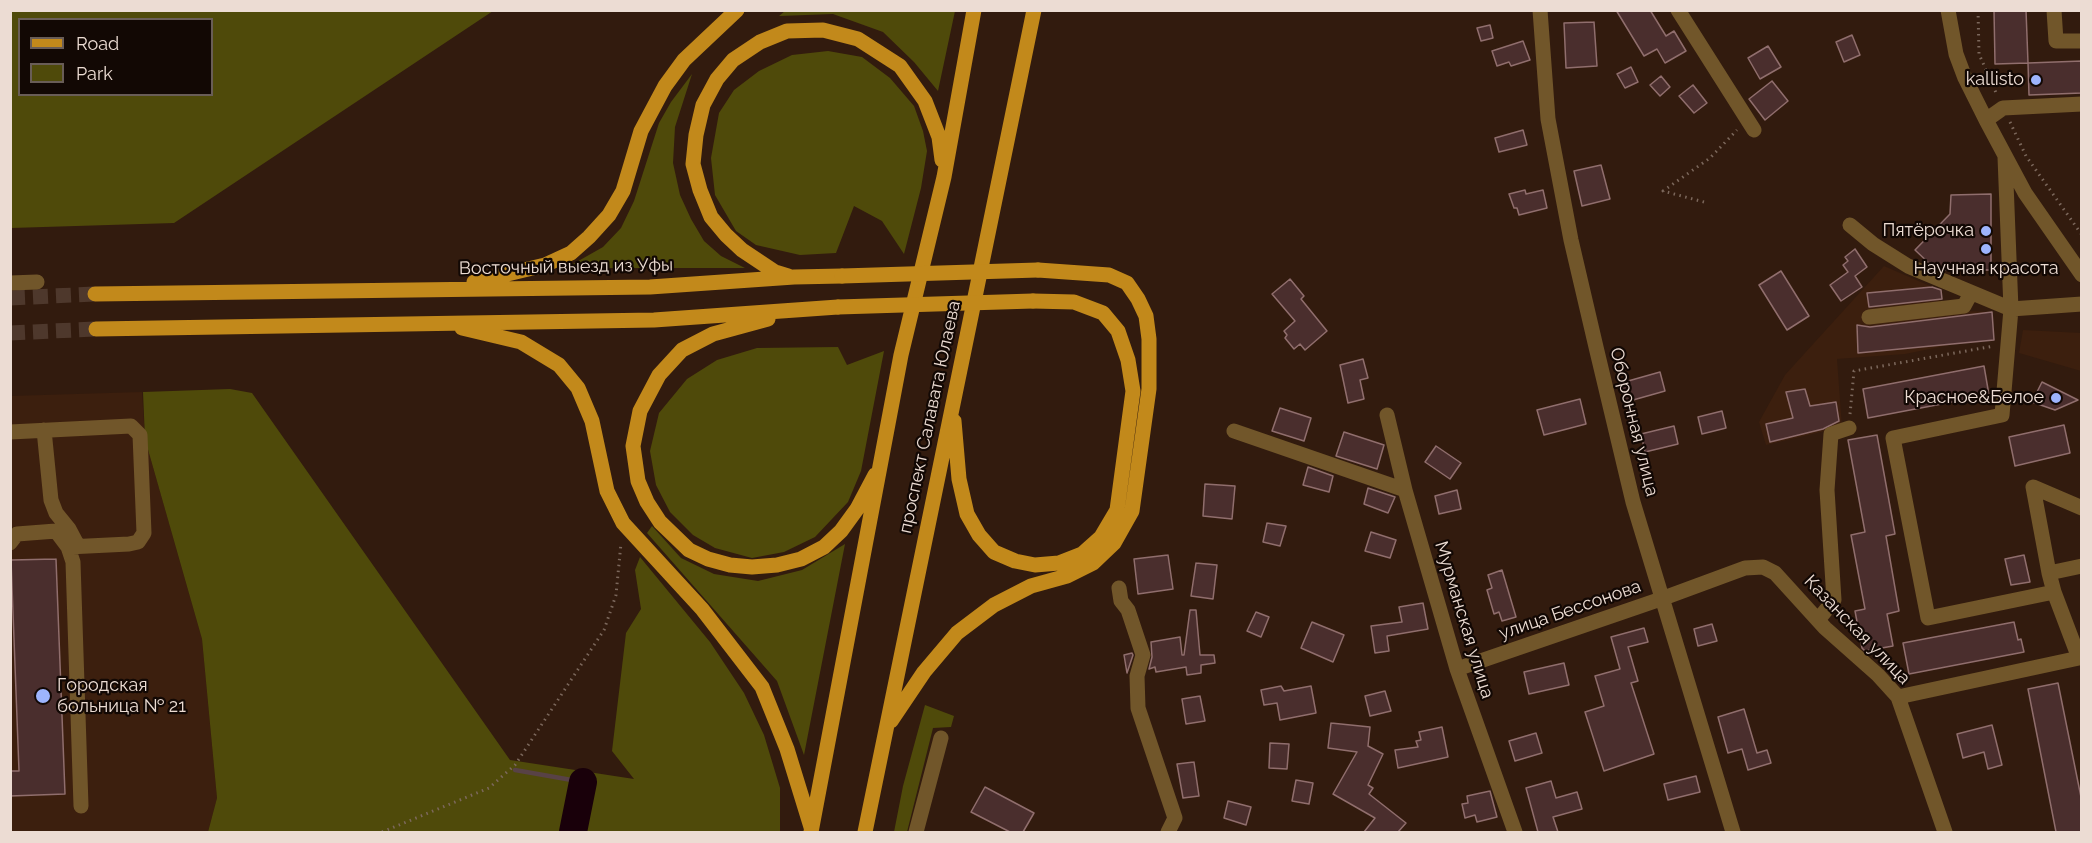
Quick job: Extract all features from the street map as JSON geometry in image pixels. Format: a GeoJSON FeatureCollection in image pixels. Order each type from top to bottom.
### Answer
{"type":"FeatureCollection","features":[{"type":"Feature","properties":{"kind":"main road"},"geometry":{"type":"LineString","coordinates":[[448,288],[545,265],[571,253],[590,237],[609,215],[622,191],[641,131],[664,86],[684,60],[737,10]]}},
{"type":"Feature","properties":{"kind":"main road","name":"проспект Салавата Юлаева"},"geometry":{"type":"LineString","coordinates":[[812,831],[901,355],[944,177],[974,10]]}},
{"type":"Feature","properties":{"kind":"main road","name":"проспект Салавата Юлаева"},"geometry":{"type":"LineString","coordinates":[[865,832],[1035,10]]}},
{"type":"Feature","properties":{"kind":"main road"},"geometry":{"type":"LineString","coordinates":[[794,277],[775,272],[742,250],[726,236],[711,217],[700,190],[693,164],[696,135],[703,105],[717,79],[733,60],[760,42],[787,31],[822,30],[858,39],[900,66],[925,101],[939,137],[944,177]]}},
{"type":"Feature","properties":{"kind":"main road","name":"Восточный выезд из Уфы"},"geometry":{"type":"LineString","coordinates":[[95,294],[650,287],[794,277],[1038,270],[1109,275],[1126,283],[1138,299],[1146,316],[1149,339],[1149,389],[1132,511],[1114,543],[1093,563],[1067,576],[1031,586],[994,605],[957,633],[924,672],[886,729]]}},
{"type":"Feature","properties":{"kind":"main road"},"geometry":{"type":"LineString","coordinates":[[96,329],[654,320],[838,307],[1033,301],[1074,302],[1102,313],[1118,331],[1128,360],[1133,391],[1117,510],[1101,537],[1082,554],[1059,563],[1035,565],[1014,561],[994,552],[979,535],[967,514],[959,479],[953,403]]}},
{"type":"Feature","properties":{"kind":"main road"},"geometry":{"type":"LineString","coordinates":[[803,310],[713,334],[682,350],[658,375],[640,411],[633,446],[638,481],[647,502],[660,522],[689,550],[708,559],[730,565],[777,566],[801,559],[816,551],[841,531],[857,509],[882,462]]}},
{"type":"Feature","properties":{"kind":"main road"},"geometry":{"type":"LineString","coordinates":[[447,323],[478,333],[521,342],[560,364],[578,388],[592,421],[607,491],[623,523],[702,609],[762,687],[787,750],[812,831]]}},
{"type":"Feature","properties":{"kind":"street","name":"Оборонная улица"},"geometry":{"type":"LineString","coordinates":[[1540,10],[1548,119],[1571,240],[1633,502],[1733,832]]}},
{"type":"Feature","properties":{"kind":"street"},"geometry":{"type":"LineString","coordinates":[[1678,10],[1750,125]]}},
{"type":"Feature","properties":{"kind":"street"},"geometry":{"type":"LineString","coordinates":[[1948,10],[1959,62],[1986,120],[2025,193],[2082,275]]}},
{"type":"Feature","properties":{"kind":"street"},"geometry":{"type":"LineString","coordinates":[[2054,10],[2056,40],[2082,41]]}},
{"type":"Feature","properties":{"kind":"street"},"geometry":{"type":"LineString","coordinates":[[1986,120],[2003,108],[2082,104]]}},
{"type":"Feature","properties":{"kind":"street"},"geometry":{"type":"LineString","coordinates":[[2005,157],[2011,309],[2002,415],[1893,438],[1928,618],[2054,592]]}},
{"type":"Feature","properties":{"kind":"street"},"geometry":{"type":"LineString","coordinates":[[1850,225],[1908,266],[2011,309],[2082,304]]}},
{"type":"Feature","properties":{"kind":"street"},"geometry":{"type":"LineString","coordinates":[[10,283],[37,282]]}},
{"type":"Feature","properties":{"kind":"street"},"geometry":{"type":"LineString","coordinates":[[1869,317],[1964,306],[1971,293]]}},
{"type":"Feature","properties":{"kind":"street","name":"Мурманская улица"},"geometry":{"type":"LineString","coordinates":[[1387,415],[1405,490],[1457,669],[1515,832]]}},
{"type":"Feature","properties":{"kind":"street"},"geometry":{"type":"LineString","coordinates":[[10,432],[131,426],[140,435],[144,533],[138,542],[129,544],[73,547],[56,531],[17,534],[10,543]]}},
{"type":"Feature","properties":{"kind":"street"},"geometry":{"type":"LineString","coordinates":[[1818,620],[1834,600],[1827,490],[1831,434],[1849,428]]}},
{"type":"Feature","properties":{"kind":"street"},"geometry":{"type":"LineString","coordinates":[[44,430],[51,501],[69,529],[73,547],[81,806]]}},
{"type":"Feature","properties":{"kind":"street"},"geometry":{"type":"LineString","coordinates":[[1234,431],[1405,490]]}},
{"type":"Feature","properties":{"kind":"street"},"geometry":{"type":"LineString","coordinates":[[1898,697],[2080,664],[2054,592],[2033,487],[2082,508]]}},
{"type":"Feature","properties":{"kind":"street"},"geometry":{"type":"LineString","coordinates":[[2049,573],[2082,566]]}},
{"type":"Feature","properties":{"kind":"street","name":"Казанская улица"},"geometry":{"type":"LineString","coordinates":[[1661,599],[1745,568],[1763,567],[1775,573],[1818,620],[1878,675],[1898,697],[1945,832]]}},
{"type":"Feature","properties":{"kind":"street"},"geometry":{"type":"LineString","coordinates":[[1119,588],[1121,601],[1128,610],[1143,655],[1137,676],[1138,708],[1175,818],[1168,832]]}},
{"type":"Feature","properties":{"kind":"street","name":"улица Бессонова"},"geometry":{"type":"LineString","coordinates":[[1457,669],[1661,599]]}},
{"type":"Feature","properties":{"kind":"street"},"geometry":{"type":"LineString","coordinates":[[916,832],[941,738]]}},
{"type":"Feature","properties":{"kind":"path"},"geometry":{"type":"LineString","coordinates":[[1978,10],[1979,54],[2003,108],[2026,156],[2082,235]]}},
{"type":"Feature","properties":{"kind":"path"},"geometry":{"type":"LineString","coordinates":[[1704,202],[1663,190],[1710,158],[1750,125]]}},
{"type":"Feature","properties":{"kind":"path"},"geometry":{"type":"LineString","coordinates":[[1849,428],[1854,371],[2008,344]]}},
{"type":"Feature","properties":{"kind":"path"},"geometry":{"type":"LineString","coordinates":[[382,832],[489,788],[515,765],[604,630],[616,595],[623,523]]}},
{"type":"Feature","properties":{"kind":"shaded area"},"geometry":{"type":"Polygon","coordinates":[[[1884,266],[1937,289],[1943,310],[1990,312],[1989,337],[1905,354],[1837,359],[1842,427],[1766,445],[1759,422],[1785,375],[1884,266]]]}},
{"type":"Feature","properties":{"kind":"shaded area"},"geometry":{"type":"Polygon","coordinates":[[[2023,330],[2081,333],[2081,371],[2019,353],[2023,330]]]}},
{"type":"Feature","properties":{"kind":"shaded area"},"geometry":{"type":"Polygon","coordinates":[[[142,392],[145,439],[202,639],[217,798],[208,832],[11,832],[10,396],[142,392]]]}},
{"type":"Feature","properties":{"kind":"green space"},"geometry":{"type":"Polygon","coordinates":[[[11,10],[493,11],[174,223],[11,228],[11,10]]]}},
{"type":"Feature","properties":{"kind":"green space"},"geometry":{"type":"Polygon","coordinates":[[[785,11],[955,11],[938,91],[914,62],[883,32],[833,14],[779,16],[785,11]]]}},
{"type":"Feature","properties":{"kind":"green space"},"geometry":{"type":"Polygon","coordinates":[[[828,51],[862,57],[890,78],[914,106],[927,151],[921,188],[904,254],[882,221],[854,206],[836,253],[800,255],[756,245],[736,231],[715,195],[711,158],[719,113],[734,90],[759,71],[792,55],[828,51]]]}},
{"type":"Feature","properties":{"kind":"green space"},"geometry":{"type":"Polygon","coordinates":[[[692,74],[675,127],[673,163],[680,195],[704,241],[721,256],[745,268],[566,268],[603,247],[621,228],[634,201],[659,123],[692,74]]]}},
{"type":"Feature","properties":{"kind":"green space"},"geometry":{"type":"Polygon","coordinates":[[[838,347],[847,365],[884,351],[861,471],[848,502],[815,537],[784,552],[752,558],[715,548],[693,535],[670,512],[656,485],[650,451],[659,413],[687,379],[717,360],[757,348],[838,347]]]}},
{"type":"Feature","properties":{"kind":"green space"},"geometry":{"type":"Polygon","coordinates":[[[230,389],[252,393],[510,760],[634,779],[612,751],[626,633],[641,609],[635,570],[640,557],[710,642],[744,693],[764,735],[780,788],[780,832],[208,832],[217,798],[202,639],[145,439],[143,392],[230,389]]]}},
{"type":"Feature","properties":{"kind":"green space"},"geometry":{"type":"Polygon","coordinates":[[[652,526],[681,558],[714,574],[758,581],[802,570],[845,544],[804,755],[777,681],[647,533],[652,526]]]}},
{"type":"Feature","properties":{"kind":"green space"},"geometry":{"type":"Polygon","coordinates":[[[925,705],[954,716],[951,727],[933,728],[907,832],[894,832],[903,786],[925,705]]]}},
{"type":"Feature","properties":{"kind":"building"},"geometry":{"type":"Polygon","coordinates":[[[1616,10],[1650,10],[1666,36],[1674,31],[1686,51],[1665,63],[1657,49],[1644,56],[1616,10]]]}},
{"type":"Feature","properties":{"kind":"building"},"geometry":{"type":"Polygon","coordinates":[[[1994,10],[2026,10],[2028,63],[1995,64],[1994,10]]]}},
{"type":"Feature","properties":{"kind":"building"},"geometry":{"type":"Polygon","coordinates":[[[1594,22],[1597,66],[1566,68],[1564,23],[1594,22]]]}},
{"type":"Feature","properties":{"kind":"building"},"geometry":{"type":"Polygon","coordinates":[[[1490,25],[1493,38],[1481,41],[1477,28],[1490,25]]]}},
{"type":"Feature","properties":{"kind":"building"},"geometry":{"type":"Polygon","coordinates":[[[1852,35],[1860,55],[1844,62],[1836,42],[1852,35]]]}},
{"type":"Feature","properties":{"kind":"building"},"geometry":{"type":"Polygon","coordinates":[[[1523,41],[1530,60],[1511,66],[1509,62],[1497,66],[1492,51],[1523,41]]]}},
{"type":"Feature","properties":{"kind":"building"},"geometry":{"type":"Polygon","coordinates":[[[1768,46],[1781,67],[1760,79],[1748,58],[1768,46]]]}},
{"type":"Feature","properties":{"kind":"building"},"geometry":{"type":"Polygon","coordinates":[[[2082,61],[2082,93],[2029,95],[2028,63],[2082,61]]]}},
{"type":"Feature","properties":{"kind":"building"},"geometry":{"type":"Polygon","coordinates":[[[1631,67],[1638,82],[1625,88],[1617,74],[1631,67]]]}},
{"type":"Feature","properties":{"kind":"building"},"geometry":{"type":"Polygon","coordinates":[[[1661,76],[1670,87],[1660,96],[1650,85],[1661,76]]]}},
{"type":"Feature","properties":{"kind":"building"},"geometry":{"type":"Polygon","coordinates":[[[1772,81],[1788,101],[1765,120],[1749,99],[1772,81]]]}},
{"type":"Feature","properties":{"kind":"building"},"geometry":{"type":"Polygon","coordinates":[[[1693,85],[1707,103],[1694,113],[1679,96],[1693,85]]]}},
{"type":"Feature","properties":{"kind":"building"},"geometry":{"type":"Polygon","coordinates":[[[1523,130],[1527,145],[1499,152],[1495,138],[1523,130]]]}},
{"type":"Feature","properties":{"kind":"building"},"geometry":{"type":"Polygon","coordinates":[[[1601,165],[1610,199],[1582,206],[1574,171],[1601,165]]]}},
{"type":"Feature","properties":{"kind":"building"},"geometry":{"type":"Polygon","coordinates":[[[1525,190],[1526,194],[1543,190],[1547,208],[1519,215],[1509,194],[1525,190]]]}},
{"type":"Feature","properties":{"kind":"building"},"geometry":{"type":"Polygon","coordinates":[[[1991,194],[1991,270],[1942,270],[1932,266],[1915,250],[1950,214],[1951,195],[1991,194]]]}},
{"type":"Feature","properties":{"kind":"building"},"geometry":{"type":"Polygon","coordinates":[[[1855,249],[1867,267],[1855,276],[1862,287],[1841,301],[1830,285],[1848,272],[1843,265],[1848,261],[1845,257],[1855,249]]]}},
{"type":"Feature","properties":{"kind":"building"},"geometry":{"type":"Polygon","coordinates":[[[1781,271],[1809,316],[1787,330],[1759,285],[1781,271]]]}},
{"type":"Feature","properties":{"kind":"building"},"geometry":{"type":"Polygon","coordinates":[[[1290,279],[1304,296],[1301,299],[1327,331],[1305,350],[1300,344],[1294,349],[1285,338],[1287,335],[1284,331],[1295,321],[1272,294],[1290,279]]]}},
{"type":"Feature","properties":{"kind":"building"},"geometry":{"type":"Polygon","coordinates":[[[1932,287],[1941,290],[1942,299],[1869,307],[1867,293],[1932,287]]]}},
{"type":"Feature","properties":{"kind":"building"},"geometry":{"type":"Polygon","coordinates":[[[1992,312],[1994,340],[1858,353],[1857,325],[1870,327],[1992,312]]]}},
{"type":"Feature","properties":{"kind":"building"},"geometry":{"type":"Polygon","coordinates":[[[1363,359],[1368,378],[1360,380],[1364,399],[1348,403],[1340,365],[1363,359]]]}},
{"type":"Feature","properties":{"kind":"building"},"geometry":{"type":"Polygon","coordinates":[[[1984,366],[1989,395],[1868,418],[1863,389],[1984,366]]]}},
{"type":"Feature","properties":{"kind":"building"},"geometry":{"type":"Polygon","coordinates":[[[1660,372],[1665,391],[1626,402],[1621,383],[1660,372]]]}},
{"type":"Feature","properties":{"kind":"building"},"geometry":{"type":"Polygon","coordinates":[[[2042,382],[2078,400],[2055,410],[2032,402],[2042,382]]]}},
{"type":"Feature","properties":{"kind":"building"},"geometry":{"type":"Polygon","coordinates":[[[1805,389],[1810,406],[1836,402],[1839,421],[1823,429],[1770,442],[1766,424],[1793,418],[1786,392],[1805,389]]]}},
{"type":"Feature","properties":{"kind":"building"},"geometry":{"type":"Polygon","coordinates":[[[1580,399],[1586,424],[1544,435],[1537,410],[1580,399]]]}},
{"type":"Feature","properties":{"kind":"building"},"geometry":{"type":"Polygon","coordinates":[[[1280,408],[1311,418],[1304,441],[1272,431],[1280,408]]]}},
{"type":"Feature","properties":{"kind":"building"},"geometry":{"type":"Polygon","coordinates":[[[1722,411],[1726,428],[1702,434],[1698,417],[1722,411]]]}},
{"type":"Feature","properties":{"kind":"building"},"geometry":{"type":"Polygon","coordinates":[[[2064,425],[2070,453],[2015,466],[2009,437],[2064,425]]]}},
{"type":"Feature","properties":{"kind":"building"},"geometry":{"type":"Polygon","coordinates":[[[1674,426],[1678,444],[1645,452],[1641,434],[1674,426]]]}},
{"type":"Feature","properties":{"kind":"building"},"geometry":{"type":"Polygon","coordinates":[[[1344,432],[1384,445],[1377,469],[1336,456],[1344,432]]]}},
{"type":"Feature","properties":{"kind":"building"},"geometry":{"type":"Polygon","coordinates":[[[1877,435],[1895,534],[1886,536],[1899,611],[1887,614],[1893,646],[1865,651],[1862,648],[1855,611],[1865,609],[1851,535],[1865,532],[1848,440],[1877,435]]]}},
{"type":"Feature","properties":{"kind":"building"},"geometry":{"type":"Polygon","coordinates":[[[1436,446],[1461,463],[1450,479],[1425,462],[1436,446]]]}},
{"type":"Feature","properties":{"kind":"building"},"geometry":{"type":"Polygon","coordinates":[[[1308,467],[1333,476],[1329,492],[1303,485],[1308,467]]]}},
{"type":"Feature","properties":{"kind":"building"},"geometry":{"type":"Polygon","coordinates":[[[1205,484],[1235,486],[1232,519],[1203,516],[1205,484]]]}},
{"type":"Feature","properties":{"kind":"building"},"geometry":{"type":"Polygon","coordinates":[[[1368,488],[1395,497],[1388,513],[1364,504],[1368,488]]]}},
{"type":"Feature","properties":{"kind":"building"},"geometry":{"type":"Polygon","coordinates":[[[1457,490],[1461,509],[1439,514],[1435,496],[1457,490]]]}},
{"type":"Feature","properties":{"kind":"building"},"geometry":{"type":"Polygon","coordinates":[[[1267,523],[1286,526],[1280,546],[1263,542],[1267,523]]]}},
{"type":"Feature","properties":{"kind":"building"},"geometry":{"type":"Polygon","coordinates":[[[1371,532],[1396,540],[1390,558],[1365,551],[1371,532]]]}},
{"type":"Feature","properties":{"kind":"building"},"geometry":{"type":"Polygon","coordinates":[[[1168,555],[1173,589],[1138,594],[1134,559],[1168,555]]]}},
{"type":"Feature","properties":{"kind":"building"},"geometry":{"type":"Polygon","coordinates":[[[2024,555],[2030,582],[2011,585],[2005,559],[2024,555]]]}},
{"type":"Feature","properties":{"kind":"building"},"geometry":{"type":"Polygon","coordinates":[[[56,559],[65,794],[10,796],[10,771],[19,771],[11,560],[56,559]]]}},
{"type":"Feature","properties":{"kind":"building"},"geometry":{"type":"Polygon","coordinates":[[[1196,563],[1217,565],[1213,599],[1191,596],[1196,563]]]}},
{"type":"Feature","properties":{"kind":"building"},"geometry":{"type":"Polygon","coordinates":[[[1502,570],[1516,617],[1502,621],[1499,612],[1494,614],[1487,590],[1492,588],[1488,575],[1502,570]]]}},
{"type":"Feature","properties":{"kind":"building"},"geometry":{"type":"Polygon","coordinates":[[[1423,603],[1428,629],[1387,636],[1389,651],[1375,653],[1371,626],[1402,622],[1399,607],[1423,603]]]}},
{"type":"Feature","properties":{"kind":"building"},"geometry":{"type":"Polygon","coordinates":[[[1190,610],[1196,610],[1200,655],[1214,655],[1215,663],[1201,665],[1201,673],[1187,675],[1186,667],[1156,672],[1155,667],[1149,669],[1152,657],[1151,642],[1180,637],[1182,655],[1184,655],[1190,610]]]}},
{"type":"Feature","properties":{"kind":"building"},"geometry":{"type":"Polygon","coordinates":[[[1256,612],[1269,617],[1261,637],[1247,631],[1256,612]]]}},
{"type":"Feature","properties":{"kind":"building"},"geometry":{"type":"Polygon","coordinates":[[[1312,622],[1344,635],[1333,662],[1301,648],[1312,622]]]}},
{"type":"Feature","properties":{"kind":"building"},"geometry":{"type":"Polygon","coordinates":[[[2014,622],[2018,640],[2021,639],[2024,652],[1909,674],[1903,643],[2014,622]]]}},
{"type":"Feature","properties":{"kind":"building"},"geometry":{"type":"Polygon","coordinates":[[[1712,624],[1717,641],[1698,646],[1694,629],[1712,624]]]}},
{"type":"Feature","properties":{"kind":"building"},"geometry":{"type":"Polygon","coordinates":[[[1644,628],[1648,642],[1628,647],[1638,681],[1631,683],[1654,754],[1604,771],[1585,712],[1604,706],[1595,676],[1620,669],[1611,637],[1644,628]]]}},
{"type":"Feature","properties":{"kind":"building"},"geometry":{"type":"Polygon","coordinates":[[[1132,653],[1133,655],[1127,673],[1124,655],[1132,653]]]}},
{"type":"Feature","properties":{"kind":"building"},"geometry":{"type":"Polygon","coordinates":[[[1564,663],[1569,685],[1529,694],[1524,672],[1564,663]]]}},
{"type":"Feature","properties":{"kind":"building"},"geometry":{"type":"Polygon","coordinates":[[[2058,683],[2082,802],[2082,832],[2056,832],[2028,689],[2058,683]]]}},
{"type":"Feature","properties":{"kind":"building"},"geometry":{"type":"Polygon","coordinates":[[[1281,686],[1284,691],[1311,686],[1316,713],[1280,720],[1277,703],[1264,705],[1261,690],[1281,686]]]}},
{"type":"Feature","properties":{"kind":"building"},"geometry":{"type":"Polygon","coordinates":[[[1385,691],[1391,711],[1370,716],[1365,696],[1385,691]]]}},
{"type":"Feature","properties":{"kind":"building"},"geometry":{"type":"Polygon","coordinates":[[[1200,696],[1205,721],[1186,724],[1182,699],[1200,696]]]}},
{"type":"Feature","properties":{"kind":"building"},"geometry":{"type":"Polygon","coordinates":[[[1744,709],[1757,753],[1767,750],[1771,763],[1748,770],[1742,749],[1728,753],[1718,717],[1744,709]]]}},
{"type":"Feature","properties":{"kind":"building"},"geometry":{"type":"Polygon","coordinates":[[[1331,723],[1370,727],[1368,746],[1383,754],[1368,785],[1373,788],[1369,794],[1406,823],[1398,832],[1364,832],[1375,818],[1333,794],[1357,752],[1328,748],[1331,723]]]}},
{"type":"Feature","properties":{"kind":"building"},"geometry":{"type":"Polygon","coordinates":[[[1992,725],[2002,765],[1988,769],[1984,752],[1963,758],[1957,734],[1992,725]]]}},
{"type":"Feature","properties":{"kind":"building"},"geometry":{"type":"Polygon","coordinates":[[[1442,727],[1448,757],[1398,768],[1395,750],[1418,747],[1416,741],[1421,740],[1419,732],[1442,727]]]}},
{"type":"Feature","properties":{"kind":"building"},"geometry":{"type":"Polygon","coordinates":[[[1536,733],[1542,753],[1515,761],[1509,741],[1536,733]]]}},
{"type":"Feature","properties":{"kind":"building"},"geometry":{"type":"Polygon","coordinates":[[[1270,743],[1289,744],[1287,769],[1269,768],[1270,743]]]}},
{"type":"Feature","properties":{"kind":"building"},"geometry":{"type":"Polygon","coordinates":[[[1194,762],[1199,796],[1183,798],[1177,764],[1194,762]]]}},
{"type":"Feature","properties":{"kind":"building"},"geometry":{"type":"Polygon","coordinates":[[[1696,776],[1700,792],[1668,800],[1664,784],[1696,776]]]}},
{"type":"Feature","properties":{"kind":"building"},"geometry":{"type":"Polygon","coordinates":[[[1296,780],[1313,783],[1309,804],[1292,801],[1296,780]]]}},
{"type":"Feature","properties":{"kind":"building"},"geometry":{"type":"Polygon","coordinates":[[[1551,781],[1556,798],[1577,792],[1582,809],[1553,817],[1558,832],[1538,832],[1526,788],[1551,781]]]}},
{"type":"Feature","properties":{"kind":"building"},"geometry":{"type":"Polygon","coordinates":[[[985,787],[1034,813],[1023,832],[1010,832],[971,812],[985,787]]]}},
{"type":"Feature","properties":{"kind":"building"},"geometry":{"type":"Polygon","coordinates":[[[1490,791],[1497,817],[1477,822],[1475,815],[1465,818],[1462,804],[1468,803],[1467,796],[1490,791]]]}},
{"type":"Feature","properties":{"kind":"building"},"geometry":{"type":"Polygon","coordinates":[[[1228,801],[1251,807],[1246,825],[1224,818],[1228,801]]]}},
{"type":"Feature","properties":{"kind":"waterway"},"geometry":{"type":"LineString","coordinates":[[515,770],[583,782]]}},
{"type":"Feature","properties":{"kind":"waterway"},"geometry":{"type":"LineString","coordinates":[[573,832],[583,782]]}},
{"type":"Feature","properties":{"kind":"tunnel"},"geometry":{"type":"LineString","coordinates":[[10,298],[95,294]]}},
{"type":"Feature","properties":{"kind":"tunnel"},"geometry":{"type":"LineString","coordinates":[[10,333],[96,329]]}},
{"type":"Feature","properties":{"kind":"place","name":"kallisto"},"geometry":{"type":"Point","coordinates":[2036,80]}},
{"type":"Feature","properties":{"kind":"place","name":"Пятёрочка"},"geometry":{"type":"Point","coordinates":[1986,231]}},
{"type":"Feature","properties":{"kind":"place","name":"Научная красота"},"geometry":{"type":"Point","coordinates":[1986,249]}},
{"type":"Feature","properties":{"kind":"place","name":"Красное&Белое"},"geometry":{"type":"Point","coordinates":[2056,398]}},
{"type":"Feature","properties":{"kind":"place","name":"Городская больница № 21"},"geometry":{"type":"Point","coordinates":[43,696]}}]}
